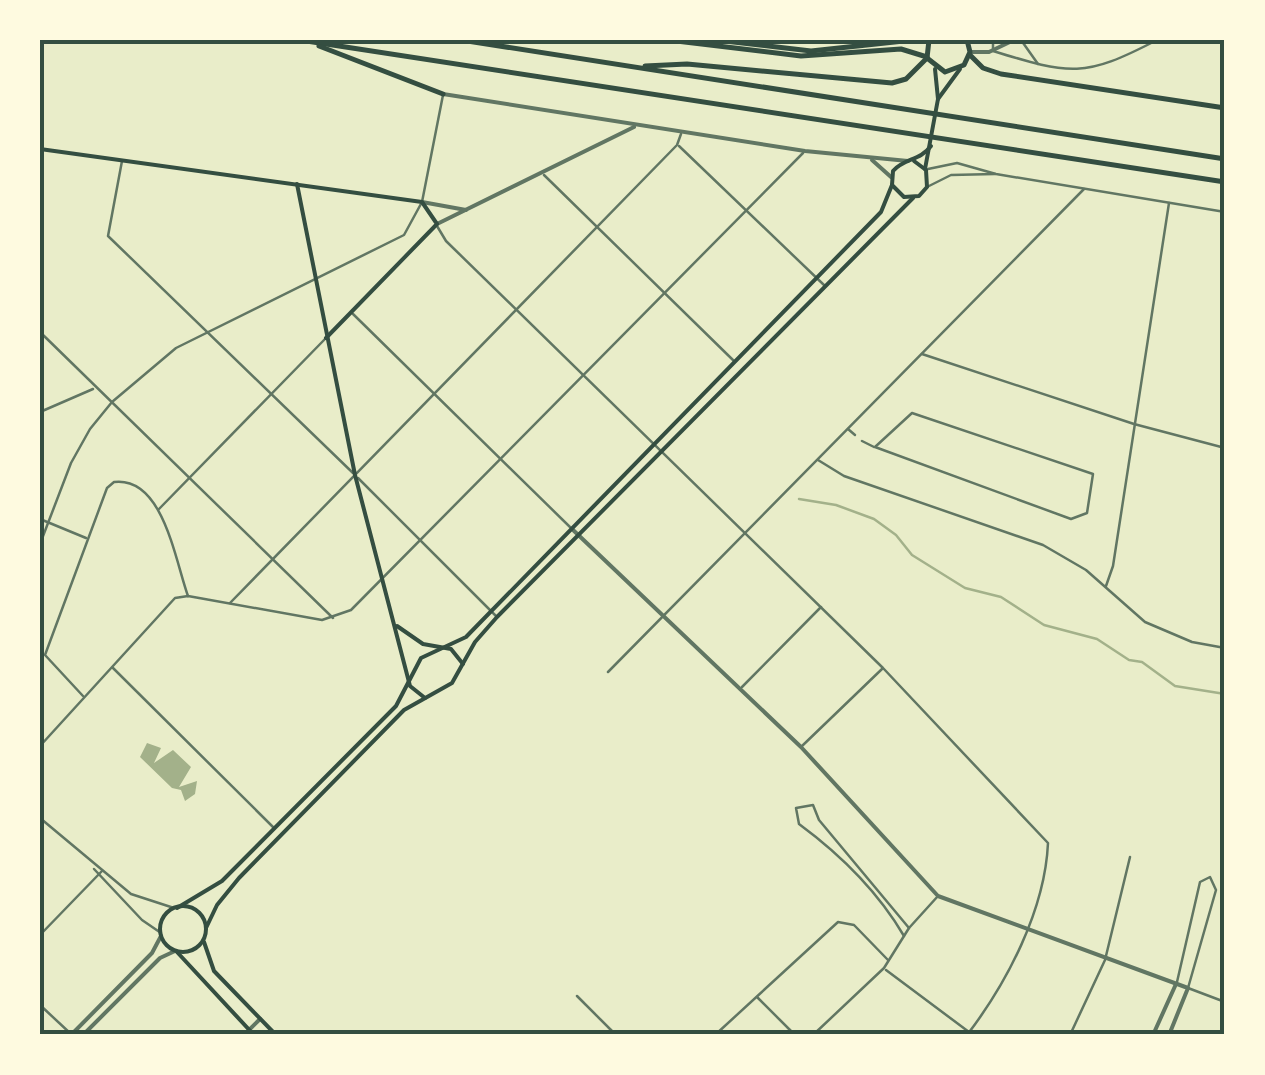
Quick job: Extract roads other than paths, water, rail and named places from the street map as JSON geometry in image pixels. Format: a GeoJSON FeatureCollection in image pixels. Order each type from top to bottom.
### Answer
{"type":"FeatureCollection","features":[{"type":"Feature","properties":{"kind":"highway"},"geometry":{"type":"LineString","coordinates":[[292,40],[346,55],[444,94]]}},
{"type":"Feature","properties":{"kind":"highway"},"geometry":{"type":"LineString","coordinates":[[300,40],[1225,182]]}},
{"type":"Feature","properties":{"kind":"highway"},"geometry":{"type":"LineString","coordinates":[[461,40],[1225,160]]}},
{"type":"Feature","properties":{"kind":"highway"},"geometry":{"type":"LineString","coordinates":[[668,40],[801,56],[900,49],[927,58],[945,72],[960,69],[970,53]]}},
{"type":"Feature","properties":{"kind":"highway"},"geometry":{"type":"LineString","coordinates":[[716,40],[811,51],[913,40]]}},
{"type":"Feature","properties":{"kind":"highway"},"geometry":{"type":"LineString","coordinates":[[632,67],[687,64],[892,83],[906,79],[927,58],[928,40]]}},
{"type":"Feature","properties":{"kind":"highway"},"geometry":{"type":"LineString","coordinates":[[968,40],[970,53],[984,68],[1002,74],[1225,108]]}},
{"type":"Feature","properties":{"kind":"main road"},"geometry":{"type":"LineString","coordinates":[[276,1035],[214,971],[204,940],[217,904],[404,710],[444,690],[496,617],[824,284],[928,187],[926,169],[937,101],[935,68]]}},
{"type":"Feature","properties":{"kind":"main road"},"geometry":{"type":"LineString","coordinates":[[937,101],[960,69]]}},
{"type":"Feature","properties":{"kind":"main road"},"geometry":{"type":"LineString","coordinates":[[249,1033],[161,934],[162,921],[176,908],[222,882],[396,706],[422,658],[466,637],[491,612],[881,212],[897,166],[911,161],[931,144]]}},
{"type":"Feature","properties":{"kind":"main road"},"geometry":{"type":"LineString","coordinates":[[40,149],[422,202],[436,224],[326,338]]}},
{"type":"Feature","properties":{"kind":"main road"},"geometry":{"type":"LineString","coordinates":[[911,161],[926,169]]}},
{"type":"Feature","properties":{"kind":"main road"},"geometry":{"type":"LineString","coordinates":[[297,184],[355,475],[408,679],[414,691],[425,698]]}},
{"type":"Feature","properties":{"kind":"main road"},"geometry":{"type":"LineString","coordinates":[[892,185],[900,196],[913,198]]}},
{"type":"Feature","properties":{"kind":"main road"},"geometry":{"type":"LineString","coordinates":[[324,322],[337,328]]}},
{"type":"Feature","properties":{"kind":"main road"},"geometry":{"type":"LineString","coordinates":[[394,622],[415,641],[446,648],[463,664]]}},
{"type":"Feature","properties":{"kind":"main road"},"geometry":{"type":"LineString","coordinates":[[176,908],[196,911],[206,928]]}},
{"type":"Feature","properties":{"kind":"main road"},"geometry":{"type":"LineString","coordinates":[[176,951],[192,950],[204,940]]}},
{"type":"Feature","properties":{"kind":"street"},"geometry":{"type":"LineString","coordinates":[[993,40],[994,50]]}},
{"type":"Feature","properties":{"kind":"street"},"geometry":{"type":"LineString","coordinates":[[970,53],[994,50],[1014,40]]}},
{"type":"Feature","properties":{"kind":"street"},"geometry":{"type":"LineString","coordinates":[[1021,40],[1039,65]]}},
{"type":"Feature","properties":{"kind":"street"},"geometry":{"type":"LineString","coordinates":[[994,50],[1039,65],[1095,70],[1158,40]]}},
{"type":"Feature","properties":{"kind":"street"},"geometry":{"type":"LineString","coordinates":[[40,544],[71,463],[90,429],[112,402],[176,348],[395,243],[422,202],[444,94],[804,151],[911,161]]}},
{"type":"Feature","properties":{"kind":"street"},"geometry":{"type":"LineString","coordinates":[[638,125],[436,224],[446,241],[516,311],[884,668],[1048,843],[1047,861],[1025,931],[1001,984],[970,1034],[884,968]]}},
{"type":"Feature","properties":{"kind":"street"},"geometry":{"type":"LineString","coordinates":[[229,604],[678,145],[682,133]]}},
{"type":"Feature","properties":{"kind":"street"},"geometry":{"type":"LineString","coordinates":[[678,145],[824,284]]}},
{"type":"Feature","properties":{"kind":"street"},"geometry":{"type":"LineString","coordinates":[[40,746],[175,598],[188,596],[334,619],[351,610],[421,544],[804,151]]}},
{"type":"Feature","properties":{"kind":"street"},"geometry":{"type":"LineString","coordinates":[[868,158],[892,177]]}},
{"type":"Feature","properties":{"kind":"street"},"geometry":{"type":"LineString","coordinates":[[122,160],[108,236],[209,330],[496,617]]}},
{"type":"Feature","properties":{"kind":"street"},"geometry":{"type":"LineString","coordinates":[[926,169],[957,164],[1084,190],[1225,212]]}},
{"type":"Feature","properties":{"kind":"street"},"geometry":{"type":"LineString","coordinates":[[542,173],[736,362]]}},
{"type":"Feature","properties":{"kind":"street"},"geometry":{"type":"LineString","coordinates":[[928,187],[951,174],[996,174]]}},
{"type":"Feature","properties":{"kind":"street"},"geometry":{"type":"LineString","coordinates":[[608,672],[742,532],[1084,190]]}},
{"type":"Feature","properties":{"kind":"street"},"geometry":{"type":"LineString","coordinates":[[422,202],[466,210]]}},
{"type":"Feature","properties":{"kind":"street"},"geometry":{"type":"LineString","coordinates":[[1105,588],[1113,566],[1169,203]]}},
{"type":"Feature","properties":{"kind":"street"},"geometry":{"type":"LineString","coordinates":[[352,313],[741,688],[938,896],[1225,1002]]}},
{"type":"Feature","properties":{"kind":"street"},"geometry":{"type":"LineString","coordinates":[[40,332],[334,619]]}},
{"type":"Feature","properties":{"kind":"street"},"geometry":{"type":"LineString","coordinates":[[158,510],[326,338]]}},
{"type":"Feature","properties":{"kind":"street"},"geometry":{"type":"LineString","coordinates":[[920,354],[1134,424],[1225,448]]}},
{"type":"Feature","properties":{"kind":"street"},"geometry":{"type":"LineString","coordinates":[[40,412],[96,388]]}},
{"type":"Feature","properties":{"kind":"street"},"geometry":{"type":"LineString","coordinates":[[40,402],[40,420]]}},
{"type":"Feature","properties":{"kind":"street"},"geometry":{"type":"LineString","coordinates":[[862,440],[875,447],[1071,520],[1084,516],[1088,508],[1092,474],[912,413],[875,447]]}},
{"type":"Feature","properties":{"kind":"street"},"geometry":{"type":"LineString","coordinates":[[847,428],[855,435]]}},
{"type":"Feature","properties":{"kind":"street"},"geometry":{"type":"LineString","coordinates":[[817,459],[844,476],[1054,550],[1156,628],[1225,648]]}},
{"type":"Feature","properties":{"kind":"street"},"geometry":{"type":"LineString","coordinates":[[84,697],[45,654],[107,488],[114,482],[137,484],[158,510],[188,596]]}},
{"type":"Feature","properties":{"kind":"street"},"geometry":{"type":"LineString","coordinates":[[40,518],[88,538]]}},
{"type":"Feature","properties":{"kind":"street"},"geometry":{"type":"LineString","coordinates":[[741,688],[822,606]]}},
{"type":"Feature","properties":{"kind":"street"},"geometry":{"type":"LineString","coordinates":[[40,644],[47,647]]}},
{"type":"Feature","properties":{"kind":"street"},"geometry":{"type":"LineString","coordinates":[[112,668],[274,828]]}},
{"type":"Feature","properties":{"kind":"street"},"geometry":{"type":"LineString","coordinates":[[800,747],[884,668]]}},
{"type":"Feature","properties":{"kind":"street"},"geometry":{"type":"LineString","coordinates":[[904,936],[884,902],[858,872],[819,820],[813,805],[796,808],[798,824],[858,872],[888,898],[909,928]]}},
{"type":"Feature","properties":{"kind":"street"},"geometry":{"type":"LineString","coordinates":[[40,818],[92,866],[140,900],[176,908]]}},
{"type":"Feature","properties":{"kind":"street"},"geometry":{"type":"LineString","coordinates":[[1070,1035],[1105,960],[1130,856]]}},
{"type":"Feature","properties":{"kind":"street"},"geometry":{"type":"LineString","coordinates":[[40,1005],[72,1035],[152,953],[161,934],[142,920],[92,866]]}},
{"type":"Feature","properties":{"kind":"street"},"geometry":{"type":"LineString","coordinates":[[40,935],[102,871]]}},
{"type":"Feature","properties":{"kind":"street"},"geometry":{"type":"LineString","coordinates":[[1154,1035],[1176,984],[1206,876],[1215,882],[1216,890],[1188,988],[1169,1035]]}},
{"type":"Feature","properties":{"kind":"street"},"geometry":{"type":"LineString","coordinates":[[812,1035],[884,968],[909,928],[938,896]]}},
{"type":"Feature","properties":{"kind":"street"},"geometry":{"type":"LineString","coordinates":[[884,902],[888,898]]}},
{"type":"Feature","properties":{"kind":"street"},"geometry":{"type":"LineString","coordinates":[[715,1035],[844,920],[888,960]]}},
{"type":"Feature","properties":{"kind":"street"},"geometry":{"type":"LineString","coordinates":[[83,1035],[160,958],[176,951]]}},
{"type":"Feature","properties":{"kind":"street"},"geometry":{"type":"LineString","coordinates":[[577,996],[616,1035]]}},
{"type":"Feature","properties":{"kind":"street"},"geometry":{"type":"LineString","coordinates":[[757,997],[795,1035]]}},
{"type":"Feature","properties":{"kind":"street"},"geometry":{"type":"LineString","coordinates":[[249,1033],[260,1019]]}},
{"type":"Feature","properties":{"kind":"waterway"},"geometry":{"type":"LineString","coordinates":[[799,499],[836,505],[874,519],[896,535],[912,555],[965,588],[1001,597],[1044,625],[1097,639],[1129,660],[1142,662],[1175,686],[1225,694]]}}]}
